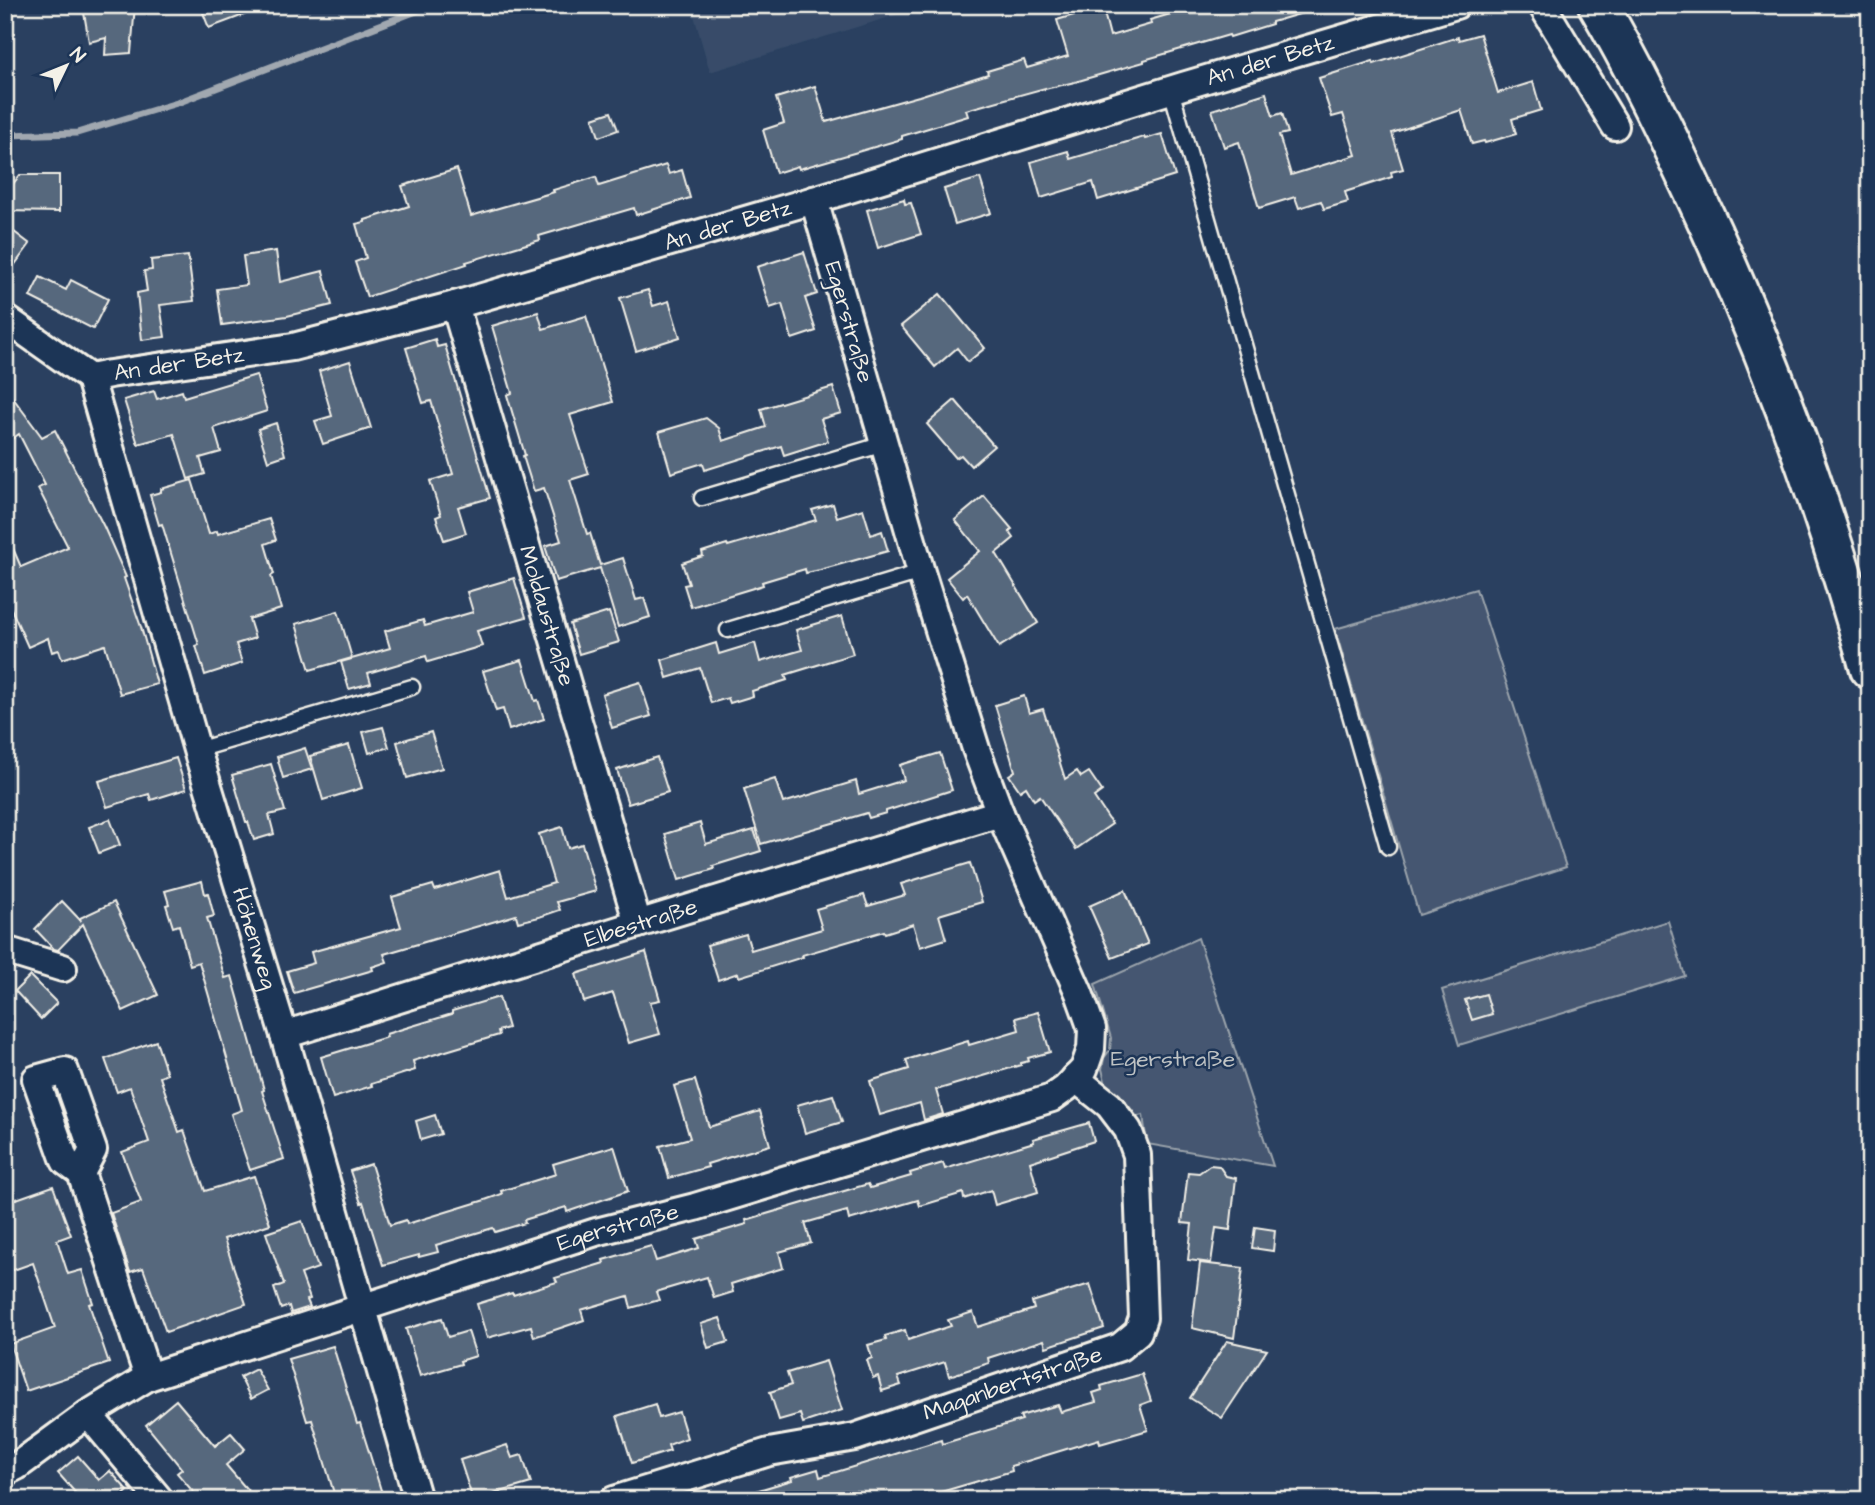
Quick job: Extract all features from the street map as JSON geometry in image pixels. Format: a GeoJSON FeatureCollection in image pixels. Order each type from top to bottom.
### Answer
{"type":"FeatureCollection","features":[{"type":"Feature","properties":{"kind":"main road"},"geometry":{"type":"LineString","coordinates":[[1598,5],[1679,160],[1749,317],[1826,522],[1870,669]]}},
{"type":"Feature","properties":{"kind":"street","name":"An der Betz"},"geometry":{"type":"LineString","coordinates":[[5,318],[90,378],[293,347],[455,305],[814,200],[1456,5]]}},
{"type":"Feature","properties":{"kind":"street"},"geometry":{"type":"LineString","coordinates":[[1542,5],[1615,125]]}},
{"type":"Feature","properties":{"kind":"street","name":"Egerstraße"},"geometry":{"type":"LineString","coordinates":[[5,1472],[88,1414],[148,1377],[596,1232],[695,1207],[1052,1098],[1066,1088],[1087,1062],[1091,1049],[1091,1028],[1079,993],[1000,813],[976,750],[921,572],[814,200]]}},
{"type":"Feature","properties":{"kind":"street","name":"Moldaustraße"},"geometry":{"type":"LineString","coordinates":[[455,305],[638,924]]}},
{"type":"Feature","properties":{"kind":"street","name":"Höhenweg"},"geometry":{"type":"LineString","coordinates":[[90,378],[418,1500]]}},
{"type":"Feature","properties":{"kind":"street","name":"Elbestraße"},"geometry":{"type":"LineString","coordinates":[[284,1035],[1000,813]]}},
{"type":"Feature","properties":{"kind":"street"},"geometry":{"type":"LineString","coordinates":[[5,950],[63,968]]}},
{"type":"Feature","properties":{"kind":"street","name":"Maganbertstraße"},"geometry":{"type":"LineString","coordinates":[[614,1500],[769,1452],[855,1437],[1120,1347],[1138,1332],[1143,1318],[1137,1155],[1128,1130],[1108,1105],[1075,1078]]}},
{"type":"Feature","properties":{"kind":"street"},"geometry":{"type":"LineString","coordinates":[[81,1173],[148,1377]]}},
{"type":"Feature","properties":{"kind":"street"},"geometry":{"type":"LineString","coordinates":[[88,1414],[160,1500]]}},
{"type":"Feature","properties":{"kind":"lane"},"geometry":{"type":"LineString","coordinates":[[1171,90],[1388,847]]}},
{"type":"Feature","properties":{"kind":"lane"},"geometry":{"type":"LineString","coordinates":[[702,498],[884,444]]}},
{"type":"Feature","properties":{"kind":"lane"},"geometry":{"type":"LineString","coordinates":[[729,630],[921,572]]}},
{"type":"Feature","properties":{"kind":"lane"},"geometry":{"type":"LineString","coordinates":[[197,750],[412,687]]}},
{"type":"Feature","properties":{"kind":"shaded area"},"geometry":{"type":"Polygon","coordinates":[[[691,5],[929,5],[710,72],[691,5]]]}},
{"type":"Feature","properties":{"kind":"green space"},"geometry":{"type":"Polygon","coordinates":[[[1476,589],[1566,867],[1419,915],[1335,629],[1476,589]]]}},
{"type":"Feature","properties":{"kind":"green space"},"geometry":{"type":"Polygon","coordinates":[[[1668,921],[1685,976],[1459,1045],[1442,990],[1668,921]]]}},
{"type":"Feature","properties":{"kind":"green space","name":"Egerstraße"},"geometry":{"type":"Polygon","coordinates":[[[1198,938],[1273,1166],[1147,1144],[1143,1115],[1134,1117],[1108,1093],[1102,1069],[1104,1058],[1110,1050],[1111,1038],[1095,984],[1198,938]]]}},
{"type":"Feature","properties":{"kind":"building"},"geometry":{"type":"Polygon","coordinates":[[[135,5],[131,53],[105,55],[106,38],[89,42],[83,7],[135,5]]]}},
{"type":"Feature","properties":{"kind":"building"},"geometry":{"type":"Polygon","coordinates":[[[200,5],[264,5],[265,7],[209,28],[200,5]]]}},
{"type":"Feature","properties":{"kind":"building"},"geometry":{"type":"Polygon","coordinates":[[[1082,5],[1102,5],[1110,36],[1151,24],[1150,20],[1201,5],[1312,5],[1313,10],[1075,82],[966,110],[968,116],[902,136],[902,139],[799,169],[798,166],[776,173],[763,130],[784,123],[776,98],[815,86],[826,122],[919,96],[1024,60],[1027,68],[1068,56],[1057,20],[1084,12],[1082,5]]]}},
{"type":"Feature","properties":{"kind":"building"},"geometry":{"type":"Polygon","coordinates":[[[1480,34],[1498,93],[1533,82],[1541,110],[1512,119],[1516,134],[1472,144],[1461,110],[1392,133],[1403,169],[1391,172],[1392,177],[1345,192],[1348,202],[1324,209],[1321,201],[1299,208],[1295,197],[1259,208],[1239,142],[1224,147],[1212,110],[1266,93],[1273,116],[1282,113],[1288,133],[1279,135],[1291,175],[1356,155],[1343,114],[1332,117],[1319,78],[1373,61],[1374,64],[1458,37],[1459,40],[1480,34]]]}},
{"type":"Feature","properties":{"kind":"building"},"geometry":{"type":"Polygon","coordinates":[[[611,112],[618,130],[599,137],[593,118],[611,112]]]}},
{"type":"Feature","properties":{"kind":"building"},"geometry":{"type":"Polygon","coordinates":[[[1162,134],[1175,176],[1098,200],[1093,182],[1041,198],[1031,162],[1068,151],[1070,159],[1162,134]]]}},
{"type":"Feature","properties":{"kind":"building"},"geometry":{"type":"Polygon","coordinates":[[[666,165],[669,174],[682,170],[690,198],[636,215],[634,208],[539,236],[540,240],[466,262],[467,264],[367,297],[355,262],[366,258],[356,224],[409,206],[402,186],[457,169],[471,216],[596,177],[599,186],[666,165]]]}},
{"type":"Feature","properties":{"kind":"building"},"geometry":{"type":"Polygon","coordinates":[[[20,175],[59,175],[59,212],[5,211],[5,194],[20,175]]]}},
{"type":"Feature","properties":{"kind":"building"},"geometry":{"type":"Polygon","coordinates":[[[980,178],[991,213],[955,224],[944,189],[980,178]]]}},
{"type":"Feature","properties":{"kind":"building"},"geometry":{"type":"Polygon","coordinates":[[[904,199],[905,204],[911,203],[921,234],[878,248],[867,210],[904,199]]]}},
{"type":"Feature","properties":{"kind":"building"},"geometry":{"type":"Polygon","coordinates":[[[5,225],[30,244],[5,278],[5,225]]]}},
{"type":"Feature","properties":{"kind":"building"},"geometry":{"type":"Polygon","coordinates":[[[276,251],[280,282],[323,271],[332,305],[287,316],[222,325],[217,289],[247,285],[243,256],[276,251]]]}},
{"type":"Feature","properties":{"kind":"building"},"geometry":{"type":"Polygon","coordinates":[[[804,252],[817,294],[805,298],[816,331],[792,339],[782,304],[770,308],[757,267],[804,252]]]}},
{"type":"Feature","properties":{"kind":"building"},"geometry":{"type":"Polygon","coordinates":[[[188,256],[194,301],[160,305],[165,337],[142,340],[137,293],[147,291],[144,271],[152,270],[151,260],[188,256]]]}},
{"type":"Feature","properties":{"kind":"building"},"geometry":{"type":"Polygon","coordinates":[[[40,277],[66,290],[71,280],[108,299],[93,329],[30,297],[40,277]]]}},
{"type":"Feature","properties":{"kind":"building"},"geometry":{"type":"Polygon","coordinates":[[[648,290],[653,306],[669,301],[680,337],[636,351],[620,298],[648,290]]]}},
{"type":"Feature","properties":{"kind":"building"},"geometry":{"type":"Polygon","coordinates":[[[940,294],[985,348],[968,362],[957,348],[935,367],[901,326],[940,294]]]}},
{"type":"Feature","properties":{"kind":"building"},"geometry":{"type":"Polygon","coordinates":[[[538,312],[543,329],[586,316],[613,402],[570,415],[589,474],[570,480],[600,565],[623,558],[636,600],[644,598],[650,617],[618,627],[600,568],[556,581],[545,546],[561,541],[544,488],[534,491],[507,395],[512,393],[492,326],[538,312]]]}},
{"type":"Feature","properties":{"kind":"building"},"geometry":{"type":"Polygon","coordinates":[[[435,339],[437,347],[445,345],[490,498],[458,507],[466,533],[444,540],[436,517],[441,515],[430,481],[453,474],[431,401],[423,403],[406,348],[435,339]]]}},
{"type":"Feature","properties":{"kind":"building"},"geometry":{"type":"Polygon","coordinates":[[[350,361],[371,428],[323,444],[315,421],[332,416],[319,371],[350,361]]]}},
{"type":"Feature","properties":{"kind":"building"},"geometry":{"type":"Polygon","coordinates":[[[256,375],[267,411],[214,428],[221,452],[200,458],[205,474],[188,479],[174,434],[138,444],[124,400],[154,391],[157,399],[182,391],[184,397],[256,375]]]}},
{"type":"Feature","properties":{"kind":"building"},"geometry":{"type":"Polygon","coordinates":[[[5,387],[42,437],[55,430],[126,577],[124,578],[157,684],[120,694],[105,645],[62,659],[59,650],[52,652],[48,638],[28,647],[5,595],[5,530],[21,567],[68,547],[38,488],[45,485],[19,434],[5,444],[5,387]]]}},
{"type":"Feature","properties":{"kind":"building"},"geometry":{"type":"Polygon","coordinates":[[[833,387],[841,413],[821,419],[828,441],[784,455],[781,446],[705,470],[703,463],[671,473],[659,432],[706,418],[719,428],[723,441],[766,427],[761,409],[833,387]]]}},
{"type":"Feature","properties":{"kind":"building"},"geometry":{"type":"Polygon","coordinates":[[[955,400],[994,446],[971,466],[961,455],[956,458],[927,424],[955,400]]]}},
{"type":"Feature","properties":{"kind":"building"},"geometry":{"type":"Polygon","coordinates":[[[276,423],[285,455],[268,461],[258,429],[276,423]]]}},
{"type":"Feature","properties":{"kind":"building"},"geometry":{"type":"Polygon","coordinates":[[[192,480],[209,534],[217,531],[218,534],[269,519],[276,540],[265,544],[281,609],[249,619],[255,638],[236,644],[242,663],[205,675],[196,646],[199,645],[162,524],[159,525],[150,495],[192,480]]]}},
{"type":"Feature","properties":{"kind":"building"},"geometry":{"type":"Polygon","coordinates":[[[984,496],[1012,529],[1009,531],[1014,538],[996,553],[1038,623],[999,647],[967,594],[963,598],[947,578],[980,551],[955,520],[984,496]]]}},
{"type":"Feature","properties":{"kind":"building"},"geometry":{"type":"Polygon","coordinates":[[[833,504],[837,517],[863,509],[871,535],[882,531],[888,551],[820,570],[806,573],[805,569],[691,607],[684,585],[689,584],[682,563],[703,556],[702,552],[816,520],[812,510],[833,504]]]}},
{"type":"Feature","properties":{"kind":"building"},"geometry":{"type":"Polygon","coordinates":[[[514,578],[526,617],[477,631],[482,646],[428,662],[426,656],[368,673],[371,683],[349,689],[341,662],[390,648],[385,631],[423,620],[425,626],[473,612],[467,592],[514,578]]]}},
{"type":"Feature","properties":{"kind":"building"},"geometry":{"type":"Polygon","coordinates":[[[338,611],[352,658],[310,670],[296,624],[338,611]]]}},
{"type":"Feature","properties":{"kind":"building"},"geometry":{"type":"Polygon","coordinates":[[[609,612],[619,642],[579,654],[570,624],[609,612]]]}},
{"type":"Feature","properties":{"kind":"building"},"geometry":{"type":"Polygon","coordinates":[[[842,616],[853,654],[785,675],[787,680],[752,691],[753,696],[730,703],[728,698],[711,703],[700,668],[667,678],[662,660],[716,643],[719,654],[755,643],[760,662],[802,650],[796,630],[842,616]]]}},
{"type":"Feature","properties":{"kind":"building"},"geometry":{"type":"Polygon","coordinates":[[[522,660],[535,701],[538,700],[544,719],[509,730],[503,709],[496,711],[483,671],[522,660]]]}},
{"type":"Feature","properties":{"kind":"building"},"geometry":{"type":"Polygon","coordinates":[[[640,682],[651,716],[612,728],[602,694],[640,682]]]}},
{"type":"Feature","properties":{"kind":"building"},"geometry":{"type":"Polygon","coordinates":[[[1024,696],[1029,713],[1043,709],[1065,779],[1077,771],[1081,777],[1089,772],[1102,791],[1094,797],[1112,824],[1076,849],[1040,796],[1034,800],[1026,787],[1020,791],[1009,775],[1015,771],[995,705],[1024,696]]]}},
{"type":"Feature","properties":{"kind":"building"},"geometry":{"type":"Polygon","coordinates":[[[383,727],[389,747],[369,753],[363,732],[383,727]]]}},
{"type":"Feature","properties":{"kind":"building"},"geometry":{"type":"Polygon","coordinates":[[[431,732],[442,768],[407,778],[397,742],[431,732]]]}},
{"type":"Feature","properties":{"kind":"building"},"geometry":{"type":"Polygon","coordinates":[[[349,745],[362,788],[323,800],[310,756],[349,745]]]}},
{"type":"Feature","properties":{"kind":"building"},"geometry":{"type":"Polygon","coordinates":[[[305,748],[312,769],[283,778],[277,757],[305,748]]]}},
{"type":"Feature","properties":{"kind":"building"},"geometry":{"type":"Polygon","coordinates":[[[940,753],[952,790],[869,818],[867,813],[761,844],[744,789],[775,779],[783,803],[856,781],[859,794],[904,780],[900,765],[940,753]]]}},
{"type":"Feature","properties":{"kind":"building"},"geometry":{"type":"Polygon","coordinates":[[[657,757],[668,792],[628,804],[617,770],[657,757]]]}},
{"type":"Feature","properties":{"kind":"building"},"geometry":{"type":"Polygon","coordinates":[[[176,758],[186,789],[151,800],[149,794],[107,807],[99,781],[176,758]]]}},
{"type":"Feature","properties":{"kind":"building"},"geometry":{"type":"Polygon","coordinates":[[[271,764],[285,811],[269,815],[274,834],[254,840],[232,775],[271,764]]]}},
{"type":"Feature","properties":{"kind":"building"},"geometry":{"type":"Polygon","coordinates":[[[110,819],[120,845],[99,853],[89,827],[110,819]]]}},
{"type":"Feature","properties":{"kind":"building"},"geometry":{"type":"Polygon","coordinates":[[[700,823],[706,844],[754,830],[761,851],[679,880],[665,834],[700,823]]]}},
{"type":"Feature","properties":{"kind":"building"},"geometry":{"type":"Polygon","coordinates":[[[562,827],[568,848],[582,844],[596,891],[557,902],[560,910],[539,917],[518,922],[516,915],[384,954],[387,962],[372,967],[373,970],[294,993],[287,971],[314,963],[311,952],[401,927],[392,897],[433,885],[435,890],[500,870],[508,897],[554,883],[539,834],[562,827]]]}},
{"type":"Feature","properties":{"kind":"building"},"geometry":{"type":"Polygon","coordinates":[[[970,863],[982,902],[939,915],[946,939],[920,947],[913,924],[802,955],[803,957],[739,977],[738,973],[718,980],[707,945],[746,934],[751,950],[822,929],[816,909],[864,895],[868,906],[905,895],[901,884],[970,863]]]}},
{"type":"Feature","properties":{"kind":"building"},"geometry":{"type":"Polygon","coordinates":[[[202,881],[214,916],[207,918],[225,978],[232,976],[264,1090],[262,1091],[284,1159],[250,1170],[231,1114],[242,1110],[199,962],[190,965],[179,925],[173,927],[166,905],[169,904],[165,891],[202,881]]]}},
{"type":"Feature","properties":{"kind":"building"},"geometry":{"type":"Polygon","coordinates":[[[1125,890],[1148,944],[1112,958],[1089,906],[1125,890]]]}},
{"type":"Feature","properties":{"kind":"building"},"geometry":{"type":"Polygon","coordinates":[[[62,901],[81,921],[80,918],[114,902],[158,995],[123,1011],[83,924],[58,950],[54,949],[35,929],[62,901]]]}},
{"type":"Feature","properties":{"kind":"building"},"geometry":{"type":"Polygon","coordinates":[[[646,952],[660,1000],[650,1002],[660,1034],[629,1043],[613,993],[584,1002],[576,974],[646,952]]]}},
{"type":"Feature","properties":{"kind":"building"},"geometry":{"type":"Polygon","coordinates":[[[30,976],[57,1003],[41,1019],[15,991],[30,976]]]}},
{"type":"Feature","properties":{"kind":"building"},"geometry":{"type":"Polygon","coordinates":[[[1486,994],[1492,1014],[1472,1020],[1465,1000],[1486,994]]]}},
{"type":"Feature","properties":{"kind":"building"},"geometry":{"type":"Polygon","coordinates":[[[499,997],[508,1028],[498,1031],[499,1035],[413,1061],[415,1070],[333,1098],[321,1057],[387,1037],[386,1034],[499,997]]]}},
{"type":"Feature","properties":{"kind":"building"},"geometry":{"type":"Polygon","coordinates":[[[1038,1012],[1050,1052],[1028,1058],[1029,1061],[1021,1065],[936,1090],[943,1114],[924,1120],[920,1103],[880,1115],[870,1081],[909,1069],[906,1060],[968,1041],[969,1045],[1019,1030],[1016,1018],[1038,1012]]]}},
{"type":"Feature","properties":{"kind":"building"},"geometry":{"type":"Polygon","coordinates":[[[156,1041],[167,1074],[160,1077],[179,1132],[184,1130],[205,1191],[254,1176],[270,1224],[224,1239],[246,1304],[166,1332],[143,1268],[130,1272],[111,1213],[141,1202],[122,1152],[149,1142],[130,1087],[117,1092],[105,1059],[156,1041]]]}},
{"type":"Feature","properties":{"kind":"building"},"geometry":{"type":"Polygon","coordinates":[[[695,1080],[709,1127],[760,1111],[770,1145],[669,1178],[660,1146],[690,1138],[674,1086],[695,1080]]]}},
{"type":"Feature","properties":{"kind":"building"},"geometry":{"type":"Polygon","coordinates":[[[833,1095],[842,1122],[805,1133],[797,1105],[833,1095]]]}},
{"type":"Feature","properties":{"kind":"building"},"geometry":{"type":"Polygon","coordinates":[[[435,1115],[441,1134],[421,1140],[416,1121],[435,1115]]]}},
{"type":"Feature","properties":{"kind":"building"},"geometry":{"type":"Polygon","coordinates":[[[1089,1123],[1094,1141],[1030,1162],[1038,1192],[995,1205],[991,1190],[964,1199],[963,1193],[920,1206],[918,1200],[849,1220],[847,1211],[805,1223],[811,1243],[779,1252],[783,1268],[731,1284],[733,1292],[714,1298],[707,1277],[656,1292],[659,1300],[631,1308],[628,1296],[581,1310],[584,1320],[534,1337],[531,1326],[487,1338],[477,1304],[557,1282],[555,1278],[651,1246],[656,1261],[699,1248],[696,1239],[747,1224],[746,1220],[868,1184],[870,1188],[943,1163],[945,1169],[1089,1123]]]}},
{"type":"Feature","properties":{"kind":"building"},"geometry":{"type":"Polygon","coordinates":[[[614,1146],[628,1191],[567,1212],[566,1207],[495,1232],[493,1228],[436,1245],[438,1252],[383,1265],[350,1171],[371,1164],[390,1225],[406,1220],[407,1224],[556,1174],[553,1164],[614,1146]]]}},
{"type":"Feature","properties":{"kind":"building"},"geometry":{"type":"Polygon","coordinates":[[[1210,1165],[1219,1166],[1226,1176],[1236,1178],[1230,1230],[1216,1228],[1211,1263],[1188,1260],[1192,1224],[1182,1223],[1188,1172],[1199,1173],[1210,1165]]]}},
{"type":"Feature","properties":{"kind":"building"},"geometry":{"type":"Polygon","coordinates":[[[53,1186],[71,1235],[57,1240],[68,1274],[82,1270],[93,1303],[89,1304],[109,1363],[26,1391],[10,1344],[55,1328],[33,1263],[5,1273],[5,1203],[53,1186]]]}},
{"type":"Feature","properties":{"kind":"building"},"geometry":{"type":"Polygon","coordinates":[[[302,1221],[318,1268],[301,1274],[310,1299],[307,1300],[310,1307],[291,1313],[289,1306],[281,1309],[274,1288],[284,1284],[266,1233],[302,1221]]]}},
{"type":"Feature","properties":{"kind":"building"},"geometry":{"type":"Polygon","coordinates":[[[1255,1227],[1275,1230],[1273,1251],[1252,1248],[1255,1227]]]}},
{"type":"Feature","properties":{"kind":"building"},"geometry":{"type":"Polygon","coordinates":[[[1200,1263],[1243,1268],[1234,1338],[1192,1328],[1200,1263]]]}},
{"type":"Feature","properties":{"kind":"building"},"geometry":{"type":"Polygon","coordinates":[[[1090,1284],[1104,1328],[1046,1347],[1044,1340],[988,1358],[989,1363],[949,1376],[945,1362],[898,1377],[901,1385],[882,1391],[878,1376],[873,1378],[867,1360],[872,1358],[868,1345],[886,1340],[885,1336],[905,1330],[908,1340],[951,1326],[948,1320],[973,1312],[978,1327],[1034,1309],[1032,1302],[1090,1284]]]}},
{"type":"Feature","properties":{"kind":"building"},"geometry":{"type":"Polygon","coordinates":[[[442,1318],[448,1337],[468,1331],[476,1356],[460,1361],[461,1364],[420,1376],[406,1329],[442,1318]]]}},
{"type":"Feature","properties":{"kind":"building"},"geometry":{"type":"Polygon","coordinates":[[[720,1318],[728,1342],[708,1348],[701,1324],[720,1318]]]}},
{"type":"Feature","properties":{"kind":"building"},"geometry":{"type":"Polygon","coordinates":[[[1227,1341],[1267,1350],[1222,1418],[1190,1398],[1227,1341]]]}},
{"type":"Feature","properties":{"kind":"building"},"geometry":{"type":"Polygon","coordinates":[[[333,1346],[384,1500],[336,1500],[312,1420],[307,1421],[288,1359],[333,1346]]]}},
{"type":"Feature","properties":{"kind":"building"},"geometry":{"type":"Polygon","coordinates":[[[826,1361],[842,1410],[803,1423],[800,1414],[779,1420],[770,1392],[791,1385],[787,1373],[826,1361]]]}},
{"type":"Feature","properties":{"kind":"building"},"geometry":{"type":"Polygon","coordinates":[[[256,1369],[268,1390],[251,1399],[240,1377],[256,1369]]]}},
{"type":"Feature","properties":{"kind":"building"},"geometry":{"type":"Polygon","coordinates":[[[1142,1374],[1151,1401],[1140,1405],[1148,1430],[1100,1444],[1099,1439],[1011,1466],[1012,1471],[914,1500],[743,1500],[742,1495],[818,1469],[820,1477],[941,1440],[942,1444],[1022,1420],[1020,1416],[1058,1405],[1061,1412],[1096,1402],[1093,1393],[1102,1390],[1101,1386],[1142,1374]]]}},
{"type":"Feature","properties":{"kind":"building"},"geometry":{"type":"Polygon","coordinates":[[[176,1400],[215,1446],[231,1433],[245,1449],[226,1465],[256,1500],[200,1500],[177,1473],[182,1469],[146,1425],[176,1400]]]}},
{"type":"Feature","properties":{"kind":"building"},"geometry":{"type":"Polygon","coordinates":[[[655,1404],[659,1418],[679,1412],[687,1438],[668,1445],[670,1451],[632,1463],[617,1416],[655,1404]]]}},
{"type":"Feature","properties":{"kind":"building"},"geometry":{"type":"Polygon","coordinates":[[[507,1445],[512,1458],[522,1455],[531,1483],[473,1500],[460,1460],[507,1445]]]}},
{"type":"Feature","properties":{"kind":"building"},"geometry":{"type":"Polygon","coordinates":[[[78,1456],[99,1480],[110,1471],[128,1491],[118,1500],[78,1500],[80,1498],[58,1473],[78,1456]]]}},
{"type":"Feature","properties":{"kind":"waterway"},"geometry":{"type":"LineString","coordinates":[[5,135],[77,133],[177,103],[432,5]]}}]}
